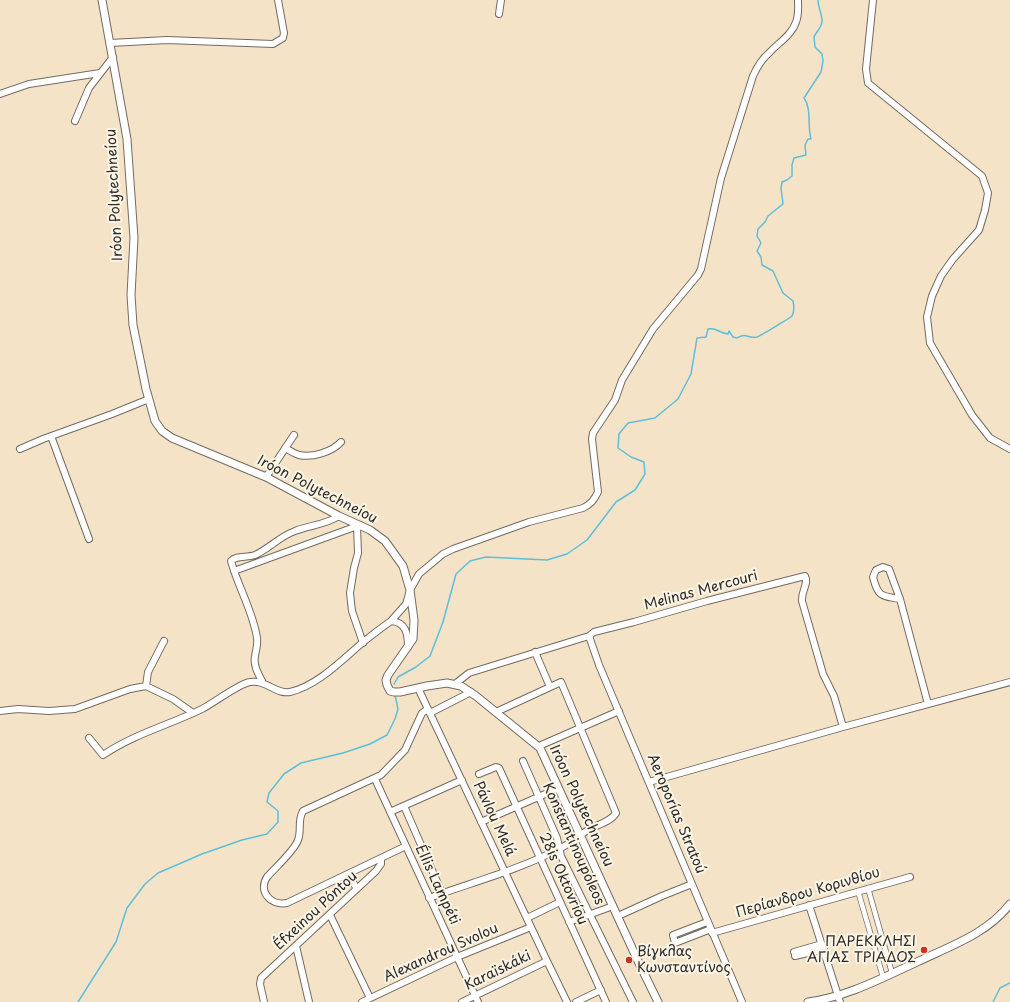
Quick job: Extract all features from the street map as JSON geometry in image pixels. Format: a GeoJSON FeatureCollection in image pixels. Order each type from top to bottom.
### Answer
{"type":"FeatureCollection","features":[{"type":"Feature","properties":{"kind":"street","name":"Iróon Polytechneíou"},"geometry":{"type":"LineString","coordinates":[[102,0],[127,139],[134,238],[131,295],[133,325],[155,421],[159,428],[168,435],[266,477],[339,516],[370,530],[385,541],[403,566],[410,590],[414,620],[413,639],[390,673],[386,680],[386,684],[389,689],[394,692],[442,684],[455,684],[471,692],[539,746],[545,756],[658,1002]]}},
{"type":"Feature","properties":{"kind":"street"},"geometry":{"type":"LineString","coordinates":[[110,43],[167,40],[273,44],[283,38],[284,33],[278,0]]}},
{"type":"Feature","properties":{"kind":"street"},"geometry":{"type":"LineString","coordinates":[[498,14],[501,0]]}},
{"type":"Feature","properties":{"kind":"street"},"geometry":{"type":"LineString","coordinates":[[89,738],[104,755],[121,744],[193,712],[249,682],[263,683],[283,692],[289,692],[301,688],[322,676],[391,621],[406,604],[410,590],[419,574],[442,554],[529,522],[583,508],[595,499],[598,492],[592,439],[593,433],[610,410],[622,380],[653,329],[698,275],[701,269],[721,178],[753,76],[758,66],[768,53],[791,31],[796,23],[798,0]]}},
{"type":"Feature","properties":{"kind":"street"},"geometry":{"type":"LineString","coordinates":[[873,0],[866,69],[868,83],[982,176],[988,193],[985,210],[978,230],[941,276],[932,296],[927,317],[930,343],[972,416],[990,438],[1010,449]]}},
{"type":"Feature","properties":{"kind":"street"},"geometry":{"type":"LineString","coordinates":[[75,121],[89,88],[113,57]]}},
{"type":"Feature","properties":{"kind":"street"},"geometry":{"type":"LineString","coordinates":[[0,94],[29,84],[100,73]]}},
{"type":"Feature","properties":{"kind":"street"},"geometry":{"type":"LineString","coordinates":[[20,449],[149,399]]}},
{"type":"Feature","properties":{"kind":"street"},"geometry":{"type":"LineString","coordinates":[[266,477],[294,435]]}},
{"type":"Feature","properties":{"kind":"street"},"geometry":{"type":"LineString","coordinates":[[51,436],[89,539]]}},
{"type":"Feature","properties":{"kind":"street"},"geometry":{"type":"LineString","coordinates":[[285,448],[299,455],[318,455],[336,447],[341,442]]}},
{"type":"Feature","properties":{"kind":"street"},"geometry":{"type":"LineString","coordinates":[[263,683],[256,671],[255,664],[258,639],[252,616],[231,561],[233,559],[253,556],[294,531],[322,525],[339,516]]}},
{"type":"Feature","properties":{"kind":"street"},"geometry":{"type":"LineString","coordinates":[[234,571],[357,525],[358,553],[350,593],[352,611],[363,643]]}},
{"type":"Feature","properties":{"kind":"street"},"geometry":{"type":"LineString","coordinates":[[900,599],[883,597],[879,593],[873,577],[876,570],[884,567],[889,569],[900,599],[928,704]]}},
{"type":"Feature","properties":{"kind":"street","name":"Melinas Mercouri"},"geometry":{"type":"LineString","coordinates":[[455,684],[469,673],[589,636],[594,632],[805,576],[806,580],[802,593],[802,601],[823,674],[834,696],[843,727]]}},
{"type":"Feature","properties":{"kind":"street"},"geometry":{"type":"LineString","coordinates":[[391,621],[396,621],[403,624],[408,635],[408,647]]}},
{"type":"Feature","properties":{"kind":"street","name":"Aeroporías Stratoú"},"geometry":{"type":"LineString","coordinates":[[589,636],[599,665],[742,1002]]}},
{"type":"Feature","properties":{"kind":"street"},"geometry":{"type":"LineString","coordinates":[[146,686],[148,672],[164,641]]}},
{"type":"Feature","properties":{"kind":"street"},"geometry":{"type":"LineString","coordinates":[[536,652],[550,686]]}},
{"type":"Feature","properties":{"kind":"street"},"geometry":{"type":"LineString","coordinates":[[429,898],[505,872],[560,849],[614,816],[616,812],[561,682],[496,712]]}},
{"type":"Feature","properties":{"kind":"street"},"geometry":{"type":"LineString","coordinates":[[649,782],[843,727],[1010,682]]}},
{"type":"Feature","properties":{"kind":"street"},"geometry":{"type":"LineString","coordinates":[[0,711],[18,709],[50,711],[75,709],[130,689],[146,686],[174,699],[193,712]]}},
{"type":"Feature","properties":{"kind":"street","name":"Pávlou Melá"},"geometry":{"type":"LineString","coordinates":[[418,688],[547,961]]}},
{"type":"Feature","properties":{"kind":"street"},"geometry":{"type":"LineString","coordinates":[[406,846],[287,903],[274,902],[269,899],[264,888],[264,881],[297,844],[299,836],[299,820],[303,811],[381,775],[405,750],[422,714],[471,692]]}},
{"type":"Feature","properties":{"kind":"street"},"geometry":{"type":"LineString","coordinates":[[539,746],[619,711]]}},
{"type":"Feature","properties":{"kind":"street","name":"Konstantinoupóleos"},"geometry":{"type":"LineString","coordinates":[[523,761],[557,838],[562,856],[633,1002]]}},
{"type":"Feature","properties":{"kind":"street","name":"28is Oktovríou"},"geometry":{"type":"LineString","coordinates":[[480,774],[496,767],[499,768],[606,1002]]}},
{"type":"Feature","properties":{"kind":"street","name":"Éllis Lampéti"},"geometry":{"type":"LineString","coordinates":[[375,779],[476,999]]}},
{"type":"Feature","properties":{"kind":"street"},"geometry":{"type":"LineString","coordinates":[[390,812],[462,780]]}},
{"type":"Feature","properties":{"kind":"street"},"geometry":{"type":"LineString","coordinates":[[481,822],[559,788]]}},
{"type":"Feature","properties":{"kind":"street"},"geometry":{"type":"LineString","coordinates":[[404,806],[442,893]]}},
{"type":"Feature","properties":{"kind":"street","name":"Éfxeinou Póntou"},"geometry":{"type":"LineString","coordinates":[[264,1002],[260,984],[261,978],[379,868],[382,862],[381,859]]}},
{"type":"Feature","properties":{"kind":"street"},"geometry":{"type":"LineString","coordinates":[[348,874],[357,889]]}},
{"type":"Feature","properties":{"kind":"street","name":"Περίανδρου Κορινθίου"},"geometry":{"type":"LineString","coordinates":[[708,922],[673,936],[675,943],[711,931],[910,877]]}},
{"type":"Feature","properties":{"kind":"street"},"geometry":{"type":"LineString","coordinates":[[618,916],[692,884]]}},
{"type":"Feature","properties":{"kind":"street"},"geometry":{"type":"LineString","coordinates":[[868,888],[892,973]]}},
{"type":"Feature","properties":{"kind":"street"},"geometry":{"type":"LineString","coordinates":[[858,891],[883,977]]}},
{"type":"Feature","properties":{"kind":"street"},"geometry":{"type":"LineString","coordinates":[[526,918],[560,902]]}},
{"type":"Feature","properties":{"kind":"street"},"geometry":{"type":"LineString","coordinates":[[808,1002],[839,999],[883,977],[957,944],[993,922],[1010,904]]}},
{"type":"Feature","properties":{"kind":"street"},"geometry":{"type":"LineString","coordinates":[[810,905],[839,999]]}},
{"type":"Feature","properties":{"kind":"street"},"geometry":{"type":"LineString","coordinates":[[569,922],[613,906]]}},
{"type":"Feature","properties":{"kind":"street"},"geometry":{"type":"LineString","coordinates":[[330,915],[370,998]]}},
{"type":"Feature","properties":{"kind":"street","name":"Alexandrou Svolou"},"geometry":{"type":"LineString","coordinates":[[362,1002],[456,957],[531,927]]}},
{"type":"Feature","properties":{"kind":"street"},"geometry":{"type":"LineString","coordinates":[[296,946],[309,1002]]}},
{"type":"Feature","properties":{"kind":"street"},"geometry":{"type":"LineString","coordinates":[[795,954],[823,947]]}},
{"type":"Feature","properties":{"kind":"street","name":"Karaïskáki"},"geometry":{"type":"LineString","coordinates":[[462,1002],[476,999],[547,961],[567,1002]]}},
{"type":"Feature","properties":{"kind":"street"},"geometry":{"type":"LineString","coordinates":[[576,1002],[600,990]]}},
{"type":"Feature","properties":{"kind":"waterway"},"geometry":{"type":"LineString","coordinates":[[394,684],[398,677],[416,667],[430,656],[443,622],[456,574],[470,561],[486,557],[547,560],[567,554],[587,540],[616,502],[635,490],[645,474],[644,462],[631,457],[618,448],[619,434],[628,423],[655,418],[678,399],[691,374],[697,338],[706,337],[708,329],[715,329],[722,333],[728,334],[729,331],[733,337],[737,338],[740,336],[757,337],[792,316],[794,310],[793,301],[783,293],[773,271],[762,265],[761,257],[757,251],[761,243],[757,236],[758,229],[765,222],[768,216],[783,204],[781,188],[782,182],[792,176],[792,165],[794,158],[806,155],[805,145],[808,139],[811,139],[809,129],[809,112],[804,98],[821,72],[823,61],[822,54],[815,47],[814,37],[822,22],[818,0]]}},
{"type":"Feature","properties":{"kind":"waterway"},"geometry":{"type":"LineString","coordinates":[[78,1002],[116,942],[127,908],[145,884],[158,873],[202,854],[242,840],[267,834],[278,822],[278,811],[267,802],[269,793],[284,774],[301,763],[343,753],[370,744],[387,735],[398,709],[395,695]]}},
{"type":"Feature","properties":{"kind":"waterway"},"geometry":{"type":"LineString","coordinates":[[993,1002],[1000,988],[1010,983]]}},
{"type":"Feature","properties":{"kind":"place","name":"ΠΑΡΕΚΚΛΗΣΙ ΑΓΙΑΣ ΤΡΙΑΔΟΣ"},"geometry":{"type":"Point","coordinates":[924,950]}},
{"type":"Feature","properties":{"kind":"place","name":"Βίγκλας Κωνσταντίνος"},"geometry":{"type":"Point","coordinates":[629,960]}}]}
